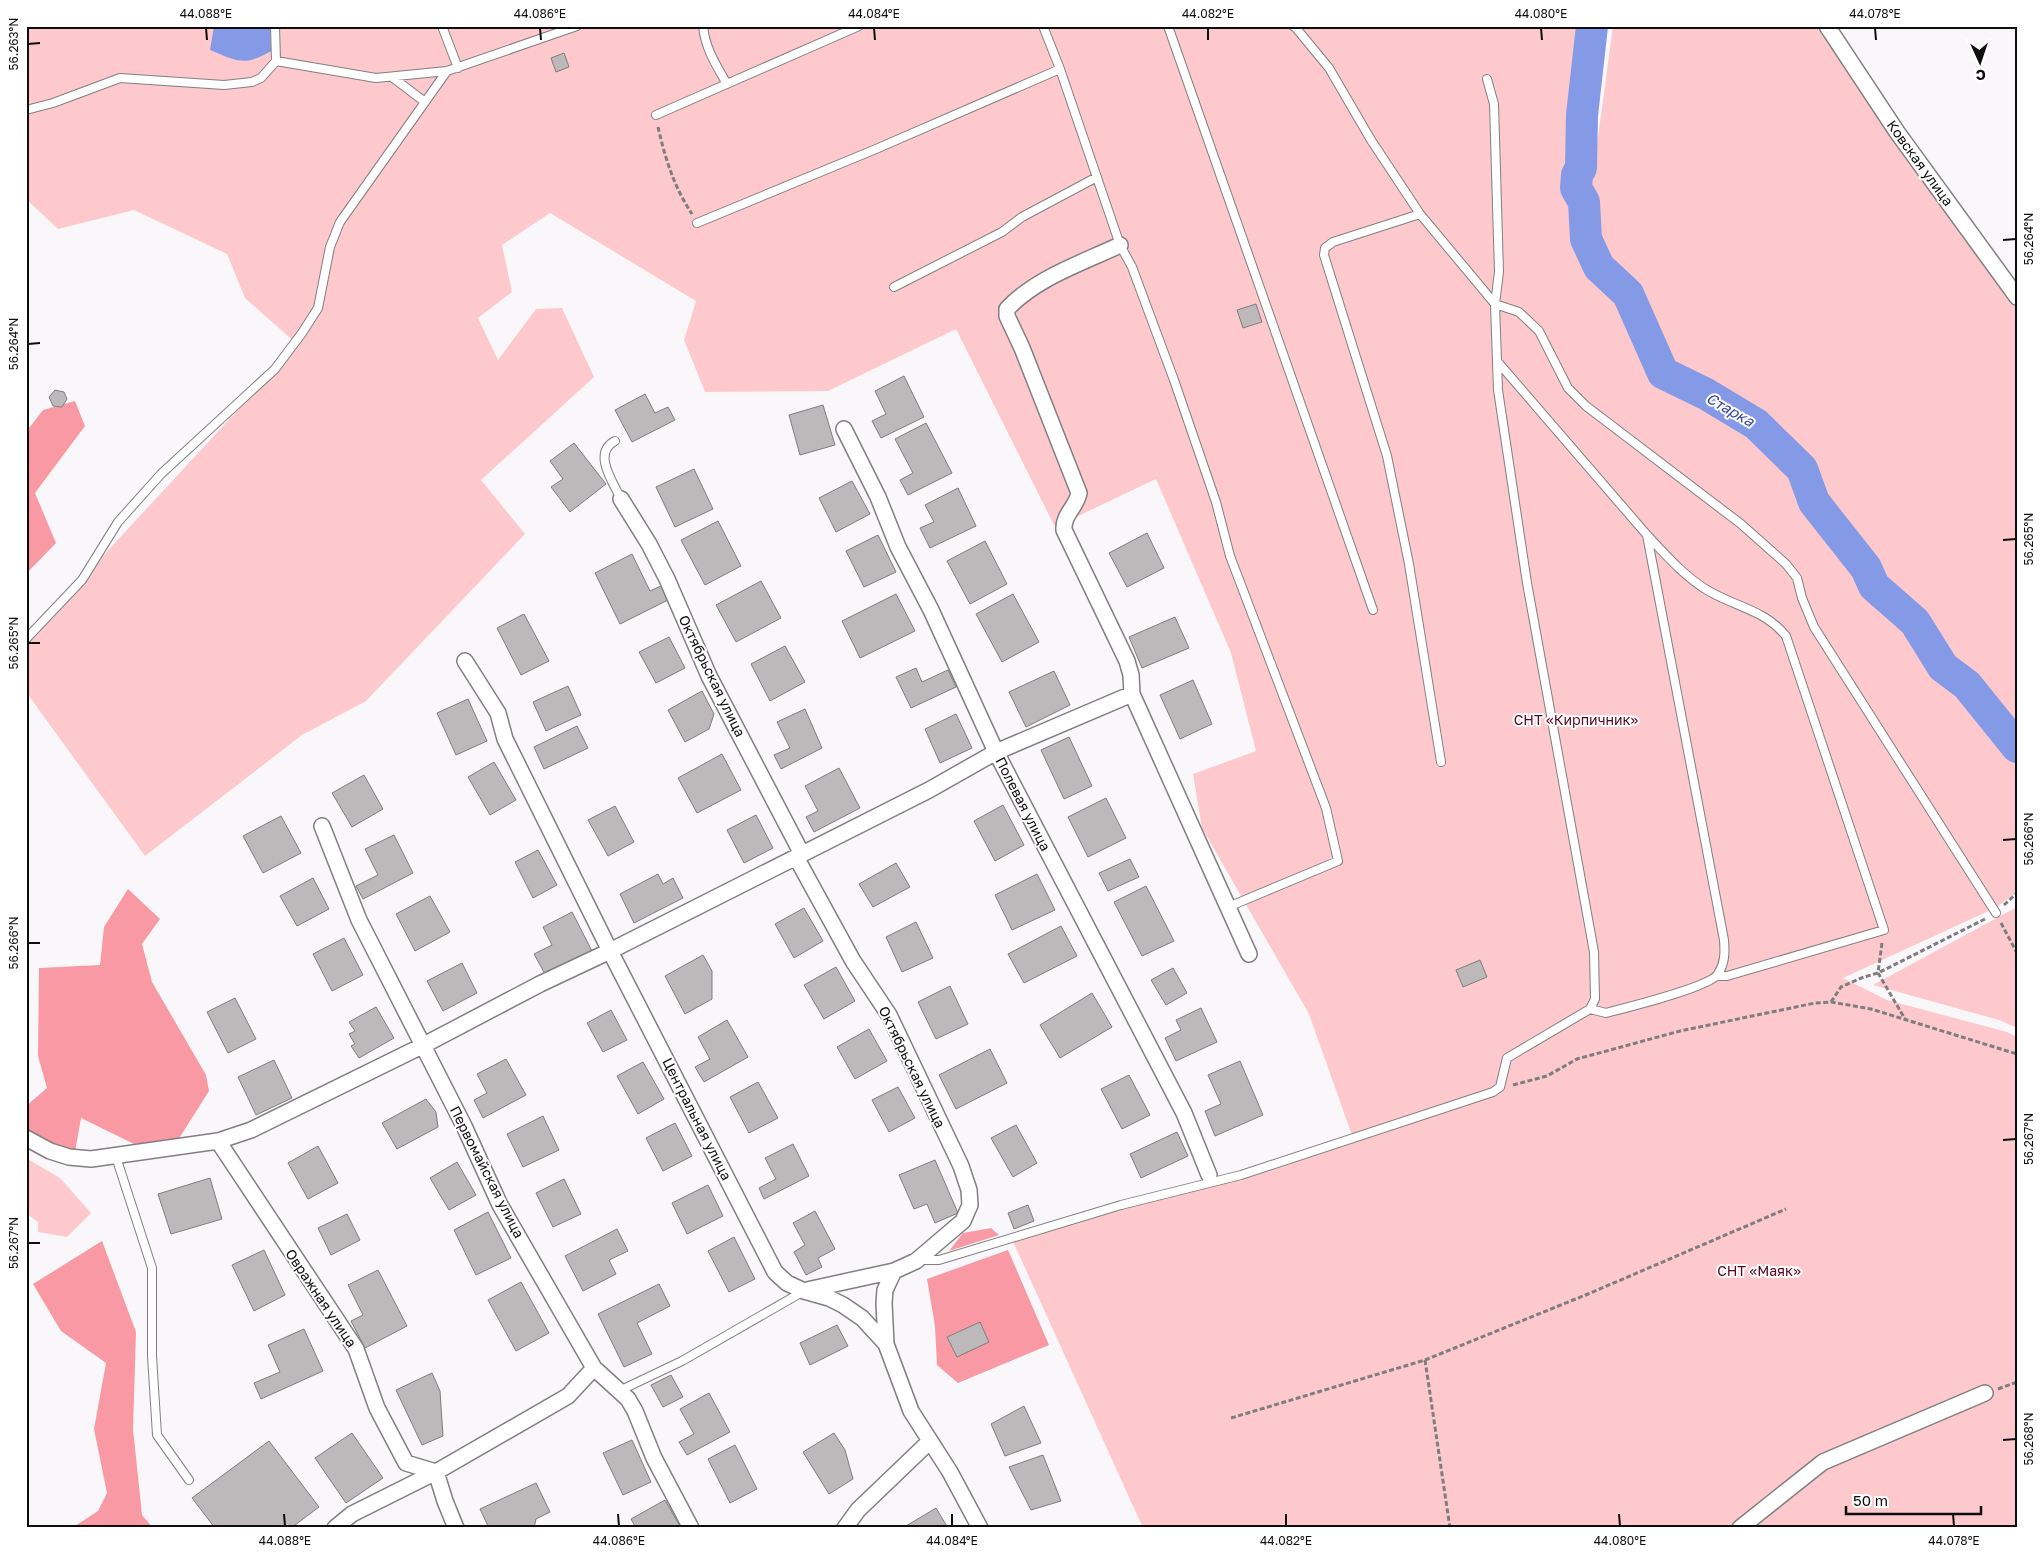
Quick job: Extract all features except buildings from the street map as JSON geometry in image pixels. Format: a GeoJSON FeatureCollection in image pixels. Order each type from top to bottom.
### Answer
{"type":"FeatureCollection","features":[{"type":"Feature","properties":{"kind":"street","name":"Ковская улица"},"geometry":{"type":"LineString","coordinates":[[1827,26],[1897,132],[2017,296]]}},
{"type":"Feature","properties":{"kind":"street"},"geometry":{"type":"LineString","coordinates":[[1120,245],[1055,276],[1016,299],[1006,309],[1007,316],[1022,348],[1078,493],[1077,501],[1064,521],[1064,530],[1127,661],[1131,675],[1132,694],[1249,954]]}},
{"type":"Feature","properties":{"kind":"street","name":"Полевая улица"},"geometry":{"type":"LineString","coordinates":[[844,429],[878,497],[898,547],[931,610],[996,752],[1184,1113],[1211,1179]]}},
{"type":"Feature","properties":{"kind":"street","name":"Октябрьская улица"},"geometry":{"type":"LineString","coordinates":[[621,499],[649,544],[667,579],[709,676],[853,961],[889,1015],[961,1166],[969,1190],[970,1205],[963,1220],[916,1260]]}},
{"type":"Feature","properties":{"kind":"street","name":"Центральная улица"},"geometry":{"type":"LineString","coordinates":[[465,661],[498,713],[504,739],[610,951],[775,1272],[787,1283],[843,1305],[862,1318],[886,1344],[910,1411],[950,1472],[980,1528]]}},
{"type":"Feature","properties":{"kind":"street"},"geometry":{"type":"LineString","coordinates":[[26,1138],[69,1157],[92,1160],[218,1141],[251,1130],[422,1046],[540,984],[610,951],[929,790],[996,752],[1132,694]]}},
{"type":"Feature","properties":{"kind":"street","name":"Первомайская улица"},"geometry":{"type":"LineString","coordinates":[[322,826],[359,920],[464,1126],[500,1205],[594,1368],[628,1400],[635,1411],[654,1458],[691,1528]]}},
{"type":"Feature","properties":{"kind":"street","name":"Овражная улица"},"geometry":{"type":"LineString","coordinates":[[218,1141],[356,1349],[377,1408],[406,1463],[436,1472]]}},
{"type":"Feature","properties":{"kind":"street"},"geometry":{"type":"LineString","coordinates":[[804,1291],[894,1271],[916,1260]]}},
{"type":"Feature","properties":{"kind":"street"},"geometry":{"type":"LineString","coordinates":[[886,1344],[885,1290],[894,1271]]}},
{"type":"Feature","properties":{"kind":"street"},"geometry":{"type":"LineString","coordinates":[[335,1528],[352,1514],[436,1472],[568,1396],[594,1368]]}},
{"type":"Feature","properties":{"kind":"street"},"geometry":{"type":"LineString","coordinates":[[1740,1528],[1823,1462],[1985,1393]]}},
{"type":"Feature","properties":{"kind":"street"},"geometry":{"type":"LineString","coordinates":[[844,1528],[858,1510],[930,1441]]}},
{"type":"Feature","properties":{"kind":"street"},"geometry":{"type":"LineString","coordinates":[[436,1472],[456,1528]]}},
{"type":"Feature","properties":{"kind":"lane"},"geometry":{"type":"LineString","coordinates":[[26,110],[53,104],[120,78],[224,85],[252,82],[261,78],[276,61],[275,26]]}},
{"type":"Feature","properties":{"kind":"lane"},"geometry":{"type":"LineString","coordinates":[[442,26],[458,68]]}},
{"type":"Feature","properties":{"kind":"lane"},"geometry":{"type":"LineString","coordinates":[[276,61],[376,78],[447,72],[567,27],[577,26]]}},
{"type":"Feature","properties":{"kind":"lane"},"geometry":{"type":"LineString","coordinates":[[703,26],[704,38],[709,53],[727,84]]}},
{"type":"Feature","properties":{"kind":"lane"},"geometry":{"type":"LineString","coordinates":[[656,115],[858,26]]}},
{"type":"Feature","properties":{"kind":"lane"},"geometry":{"type":"LineString","coordinates":[[1042,26],[1060,69],[1120,245],[1132,267],[1174,380],[1216,502],[1230,556],[1326,808],[1338,861],[1228,907]]}},
{"type":"Feature","properties":{"kind":"lane"},"geometry":{"type":"LineString","coordinates":[[1168,26],[1373,610]]}},
{"type":"Feature","properties":{"kind":"lane"},"geometry":{"type":"LineString","coordinates":[[1296,27],[1330,68],[1371,140],[1420,214],[1495,304],[1520,312],[1539,331],[1568,388],[1586,406],[1741,524],[1786,564],[1797,578],[1802,598],[1814,627],[1996,913]]}},
{"type":"Feature","properties":{"kind":"lane"},"geometry":{"type":"LineString","coordinates":[[697,223],[876,149],[1060,69]]}},
{"type":"Feature","properties":{"kind":"lane"},"geometry":{"type":"LineString","coordinates":[[26,639],[82,580],[118,522],[161,474],[275,369],[302,333],[318,308],[330,247],[340,222],[447,72]]}},
{"type":"Feature","properties":{"kind":"lane"},"geometry":{"type":"LineString","coordinates":[[392,77],[425,102]]}},
{"type":"Feature","properties":{"kind":"lane"},"geometry":{"type":"LineString","coordinates":[[916,1260],[939,1260],[1120,1204],[1211,1179],[1241,1175],[1493,1092],[1500,1088],[1506,1058],[1590,1009],[1595,999],[1594,952],[1527,583],[1498,390],[1495,304],[1499,272],[1494,104],[1487,79]]}},
{"type":"Feature","properties":{"kind":"lane"},"geometry":{"type":"LineString","coordinates":[[894,287],[1002,232],[1022,217],[1097,177]]}},
{"type":"Feature","properties":{"kind":"lane"},"geometry":{"type":"LineString","coordinates":[[1420,214],[1333,242],[1325,248],[1324,255],[1387,456],[1409,564],[1441,762]]}},
{"type":"Feature","properties":{"kind":"lane"},"geometry":{"type":"LineString","coordinates":[[1497,361],[1646,536],[1684,573],[1708,590],[1766,616],[1786,636],[1884,930],[1726,976],[1718,976],[1703,984],[1606,1013],[1590,1009]]}},
{"type":"Feature","properties":{"kind":"lane"},"geometry":{"type":"LineString","coordinates":[[615,441],[608,445],[604,452],[605,465],[621,499]]}},
{"type":"Feature","properties":{"kind":"lane"},"geometry":{"type":"LineString","coordinates":[[1646,536],[1724,940],[1725,956],[1718,976]]}},
{"type":"Feature","properties":{"kind":"lane"},"geometry":{"type":"LineString","coordinates":[[116,1157],[152,1268],[152,1356],[157,1435],[189,1480]]}},
{"type":"Feature","properties":{"kind":"lane"},"geometry":{"type":"LineString","coordinates":[[619,1391],[682,1361],[804,1291]]}},
{"type":"Feature","properties":{"kind":"path"},"geometry":{"type":"LineString","coordinates":[[656,115],[665,158],[683,200],[697,223]]}},
{"type":"Feature","properties":{"kind":"path"},"geometry":{"type":"LineString","coordinates":[[1831,1002],[1841,987],[1878,973],[1996,913],[2017,894]]}},
{"type":"Feature","properties":{"kind":"path"},"geometry":{"type":"LineString","coordinates":[[1996,913],[2017,953]]}},
{"type":"Feature","properties":{"kind":"path"},"geometry":{"type":"LineString","coordinates":[[1884,930],[1878,973],[1905,1019]]}},
{"type":"Feature","properties":{"kind":"path"},"geometry":{"type":"LineString","coordinates":[[1500,1088],[1523,1084],[1547,1076],[1578,1059],[1680,1031],[1815,1003],[1831,1002],[1871,1009],[2017,1054]]}},
{"type":"Feature","properties":{"kind":"path"},"geometry":{"type":"LineString","coordinates":[[1231,1418],[1425,1360],[1588,1294],[1786,1210]]}},
{"type":"Feature","properties":{"kind":"path"},"geometry":{"type":"LineString","coordinates":[[1425,1360],[1450,1528]]}},
{"type":"Feature","properties":{"kind":"green space","name":"СНТ «Кирпичник»"},"geometry":{"type":"Polygon","coordinates":[[[26,26],[1592,26],[1582,115],[1581,168],[1577,175],[1576,188],[1584,202],[1586,239],[1599,267],[1628,294],[1663,373],[1706,394],[1756,424],[1802,469],[1814,502],[1866,568],[1874,586],[1915,622],[1943,667],[1967,685],[2010,738],[2011,735],[1970,681],[1945,661],[1919,621],[1878,584],[1869,565],[1817,500],[1806,467],[1757,420],[1666,370],[1632,294],[1602,265],[1590,239],[1589,204],[1613,26],[1816,26],[1912,165],[2017,308],[2017,892],[1995,908],[1843,978],[1887,1000],[2007,1032],[2017,1037],[2017,1528],[1143,1528],[1011,1237],[1353,1138],[1309,1014],[1202,828],[1193,774],[1256,751],[1231,653],[1156,479],[1055,527],[956,329],[828,391],[705,392],[684,340],[696,301],[550,213],[502,245],[512,292],[478,318],[498,360],[536,309],[562,308],[594,377],[481,480],[525,534],[366,701],[302,735],[145,856],[26,692],[26,639],[298,345],[245,298],[227,254],[134,210],[58,229],[26,199],[26,26]]]}},
{"type":"Feature","properties":{"kind":"green space"},"geometry":{"type":"Polygon","coordinates":[[[2017,907],[2017,1028],[1999,1020],[1873,985],[2017,907]]]}},
{"type":"Feature","properties":{"kind":"green space"},"geometry":{"type":"Polygon","coordinates":[[[26,1158],[60,1178],[91,1213],[67,1237],[38,1232],[38,1222],[26,1213],[26,1158]]]}},
{"type":"Feature","properties":{"kind":"shaded area"},"geometry":{"type":"Polygon","coordinates":[[[75,401],[85,426],[35,493],[56,543],[26,574],[26,432],[43,410],[75,401]]]}},
{"type":"Feature","properties":{"kind":"shaded area"},"geometry":{"type":"Polygon","coordinates":[[[128,889],[160,919],[142,944],[152,982],[206,1075],[209,1091],[178,1140],[134,1144],[81,1118],[75,1152],[42,1140],[26,1128],[26,1106],[47,1088],[38,1056],[39,968],[100,965],[104,927],[128,889]]]}},
{"type":"Feature","properties":{"kind":"shaded area"},"geometry":{"type":"Polygon","coordinates":[[[991,1228],[999,1235],[949,1251],[963,1233],[991,1228]]]}},
{"type":"Feature","properties":{"kind":"shaded area"},"geometry":{"type":"Polygon","coordinates":[[[102,1241],[136,1332],[133,1429],[142,1515],[153,1528],[72,1528],[98,1511],[107,1493],[94,1429],[106,1363],[61,1331],[33,1284],[102,1241]]]}},
{"type":"Feature","properties":{"kind":"shaded area"},"geometry":{"type":"Polygon","coordinates":[[[1008,1250],[1049,1345],[958,1383],[937,1365],[935,1326],[927,1279],[1008,1250]]]}},
{"type":"Feature","properties":{"kind":"water"},"geometry":{"type":"Polygon","coordinates":[[[214,26],[270,26],[271,51],[254,59],[240,61],[210,50],[214,26]]]}},
{"type":"Feature","properties":{"kind":"waterway","name":"Старка"},"geometry":{"type":"LineString","coordinates":[[1592,26],[1582,115],[1581,168],[1577,175],[1576,188],[1584,202],[1586,239],[1599,267],[1628,294],[1663,373],[1706,394],[1756,424],[1802,469],[1814,502],[1866,568],[1874,586],[1915,622],[1943,667],[1967,685],[2017,747]]}},
{"type":"Feature","properties":{"kind":"park label","name":"СНТ «Маяк»"},"geometry":{"type":"Point","coordinates":[1759,1271]}}]}
